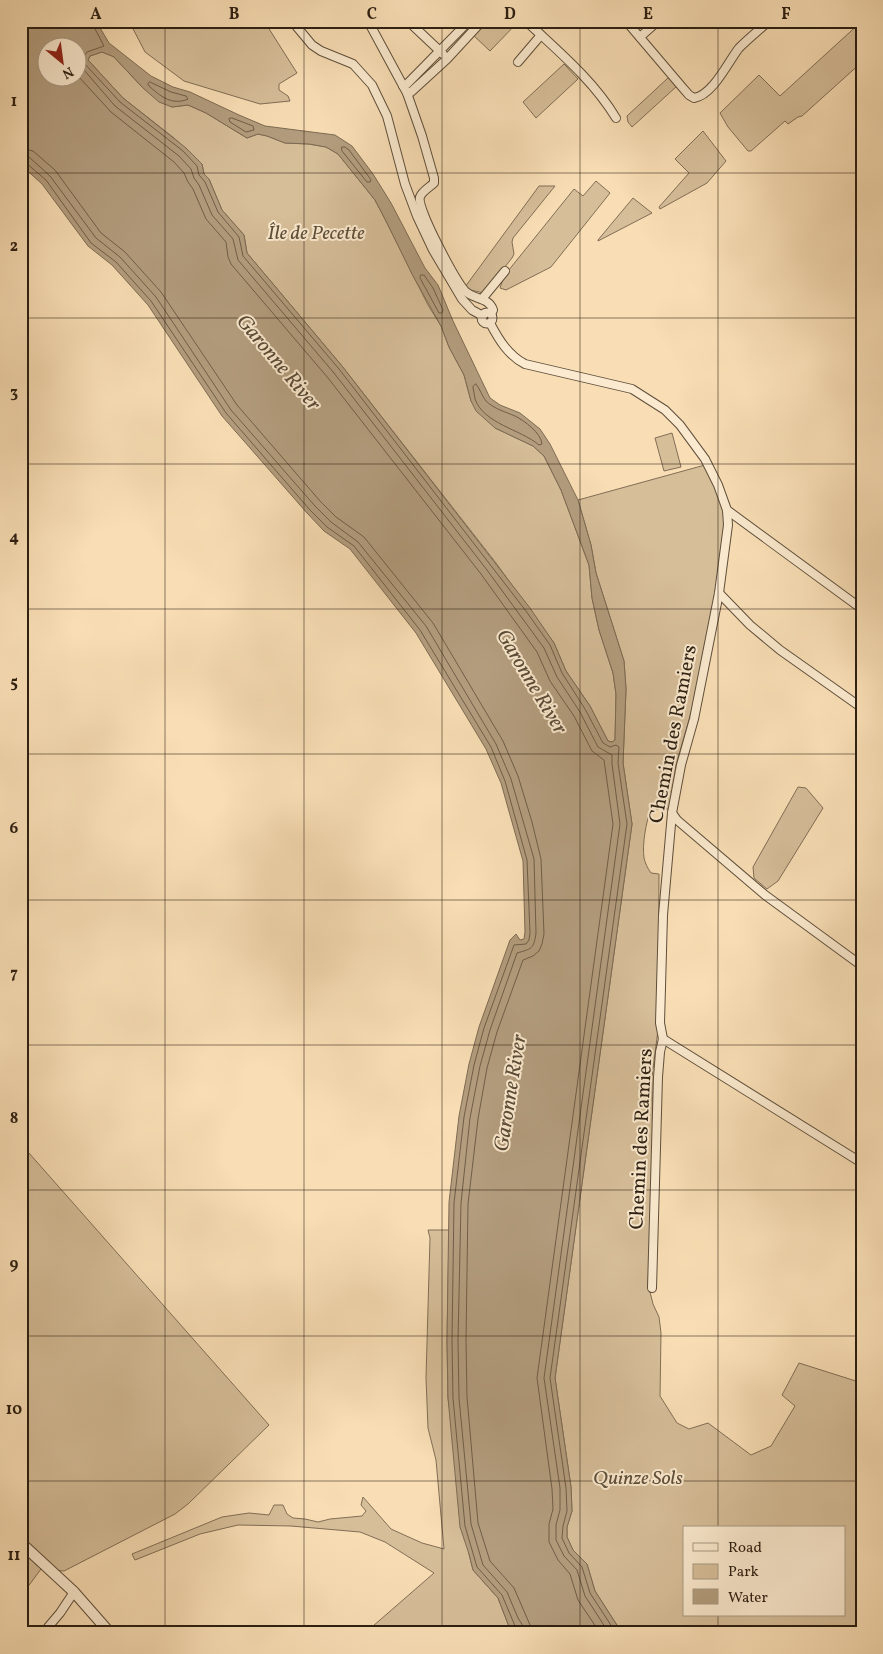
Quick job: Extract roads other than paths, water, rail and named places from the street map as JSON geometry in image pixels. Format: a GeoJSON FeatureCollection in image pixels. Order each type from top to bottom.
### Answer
{"type":"FeatureCollection","features":[{"type":"Feature","properties":{"kind":"street"},"geometry":{"type":"LineString","coordinates":[[292,21],[312,45],[321,51],[354,64],[372,85],[387,116],[405,184],[433,250],[462,299],[472,310],[487,315],[493,310],[491,304],[473,297],[461,286],[434,238],[420,203],[420,198],[434,183],[422,136],[405,90],[368,21]]}},
{"type":"Feature","properties":{"kind":"street"},"geometry":{"type":"LineString","coordinates":[[408,21],[447,58]]}},
{"type":"Feature","properties":{"kind":"street"},"geometry":{"type":"LineString","coordinates":[[405,90],[407,84],[469,21]]}},
{"type":"Feature","properties":{"kind":"street"},"geometry":{"type":"LineString","coordinates":[[405,90],[411,92],[482,21]]}},
{"type":"Feature","properties":{"kind":"street"},"geometry":{"type":"LineString","coordinates":[[526,21],[570,61],[616,118]]}},
{"type":"Feature","properties":{"kind":"street"},"geometry":{"type":"LineString","coordinates":[[626,21],[689,96],[698,97],[715,82],[740,48],[769,21]]}},
{"type":"Feature","properties":{"kind":"street"},"geometry":{"type":"LineString","coordinates":[[640,37],[658,21]]}},
{"type":"Feature","properties":{"kind":"street"},"geometry":{"type":"LineString","coordinates":[[460,30],[468,36]]}},
{"type":"Feature","properties":{"kind":"street"},"geometry":{"type":"LineString","coordinates":[[518,62],[541,35]]}},
{"type":"Feature","properties":{"kind":"street"},"geometry":{"type":"LineString","coordinates":[[482,299],[505,271]]}},
{"type":"Feature","properties":{"kind":"street","name":"Chemin des Ramiers"},"geometry":{"type":"LineString","coordinates":[[487,315],[493,319],[490,323],[501,343],[508,352],[525,364],[632,389],[665,410],[680,425],[705,459],[718,485],[727,510],[728,525],[720,593],[694,719],[681,765],[672,813],[666,872],[660,1022],[663,1039],[658,1077],[652,1288]]}},
{"type":"Feature","properties":{"kind":"street"},"geometry":{"type":"LineString","coordinates":[[727,510],[862,609]]}},
{"type":"Feature","properties":{"kind":"street"},"geometry":{"type":"LineString","coordinates":[[720,593],[750,625],[780,650],[862,708]]}},
{"type":"Feature","properties":{"kind":"street"},"geometry":{"type":"LineString","coordinates":[[672,813],[685,827],[766,895],[862,966]]}},
{"type":"Feature","properties":{"kind":"street"},"geometry":{"type":"LineString","coordinates":[[671,831],[676,827],[685,827]]}},
{"type":"Feature","properties":{"kind":"street"},"geometry":{"type":"LineString","coordinates":[[663,1039],[862,1162]]}},
{"type":"Feature","properties":{"kind":"street"},"geometry":{"type":"LineString","coordinates":[[21,1543],[77,1595],[110,1633]]}},
{"type":"Feature","properties":{"kind":"street"},"geometry":{"type":"LineString","coordinates":[[43,1633],[77,1595]]}},
{"type":"Feature","properties":{"kind":"water","name":"Garonne River"},"geometry":{"type":"Polygon","coordinates":[[[21,21],[96,21],[109,43],[151,76],[173,87],[190,92],[265,126],[335,135],[352,146],[373,174],[391,203],[425,268],[438,285],[490,398],[500,405],[520,413],[540,429],[550,444],[578,500],[591,545],[596,573],[624,661],[626,689],[623,763],[632,824],[555,1378],[571,1487],[572,1511],[567,1527],[567,1537],[573,1550],[587,1564],[595,1591],[622,1633],[514,1633],[508,1624],[498,1598],[473,1570],[460,1527],[448,1398],[449,1202],[459,1116],[469,1064],[479,1027],[510,940],[516,934],[520,940],[524,939],[525,932],[523,861],[501,783],[486,749],[416,633],[350,549],[324,531],[222,416],[148,305],[112,265],[88,246],[42,184],[21,165],[21,21]],[[102,52],[90,56],[88,60],[123,98],[186,148],[202,164],[204,174],[209,179],[222,210],[244,235],[247,253],[342,366],[530,608],[554,643],[566,671],[590,706],[608,741],[612,742],[615,740],[616,694],[613,673],[599,630],[592,598],[589,565],[561,490],[544,456],[533,446],[495,428],[476,411],[471,401],[464,375],[449,347],[441,326],[413,276],[375,200],[338,154],[326,147],[285,143],[258,134],[247,138],[206,113],[188,105],[172,107],[159,102],[114,57],[102,52]]]}},
{"type":"Feature","properties":{"kind":"park label","name":"Île de Pecette"},"geometry":{"type":"Point","coordinates":[316,234]}},
{"type":"Feature","properties":{"kind":"park label","name":"Quinze Sols"},"geometry":{"type":"Point","coordinates":[638,1479]}}]}
